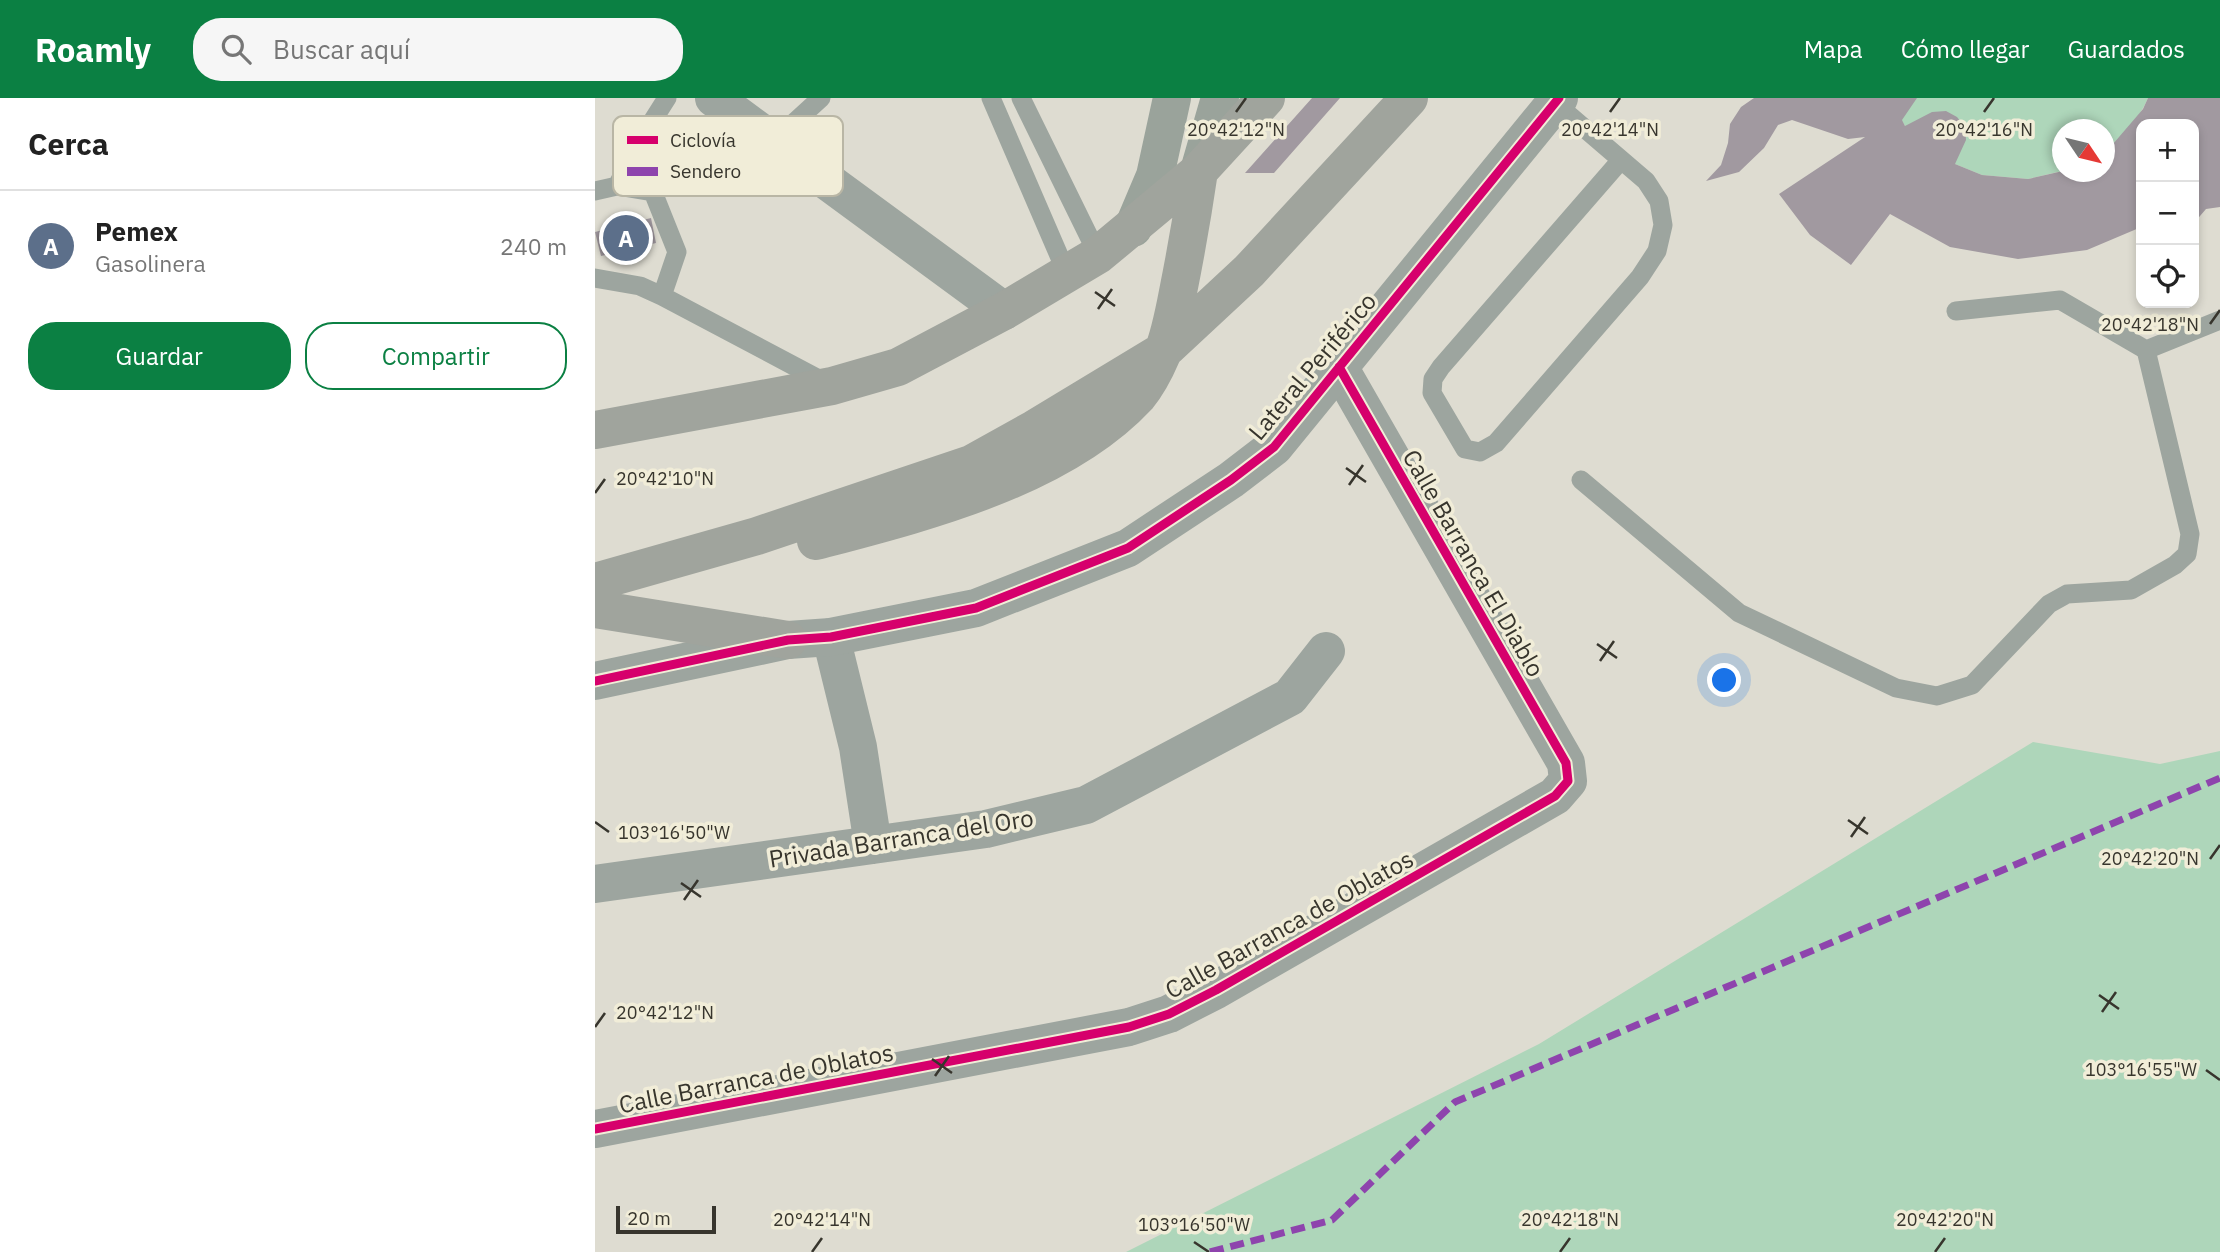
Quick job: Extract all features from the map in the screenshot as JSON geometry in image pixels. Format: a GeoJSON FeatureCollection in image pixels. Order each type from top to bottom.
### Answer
{"type":"FeatureCollection","features":[{"type":"Feature","properties":{"kind":"highway"},"geometry":{"type":"LineString","coordinates":[[595,430],[832,386],[898,367],[1004,311],[1083,265],[1133,228],[1199,171],[1266,98]]}},
{"type":"Feature","properties":{"kind":"highway"},"geometry":{"type":"LineString","coordinates":[[595,582],[757,536],[971,464],[1034,429],[1163,352],[1249,271],[1409,98]]}},
{"type":"Feature","properties":{"kind":"highway"},"geometry":{"type":"LineString","coordinates":[[595,592],[657,582],[913,515],[1006,481],[1071,448],[1104,427],[1139,394],[1163,352],[1180,283],[1199,171]]}},
{"type":"Feature","properties":{"kind":"highway"},"geometry":{"type":"LineString","coordinates":[[595,609],[788,640]]}},
{"type":"Feature","properties":{"kind":"main road"},"geometry":{"type":"LineString","coordinates":[[1133,228],[1155,176],[1172,98]]}},
{"type":"Feature","properties":{"kind":"main road"},"geometry":{"type":"LineString","coordinates":[[1199,171],[1220,98]]}},
{"type":"Feature","properties":{"kind":"street"},"geometry":{"type":"LineString","coordinates":[[714,98],[739,116]]}},
{"type":"Feature","properties":{"kind":"street","name":"Lateral Periférico"},"geometry":{"type":"LineString","coordinates":[[595,681],[788,640],[831,637],[976,608],[1128,548],[1231,480],[1274,447],[1557,100]]}},
{"type":"Feature","properties":{"kind":"street"},"geometry":{"type":"LineString","coordinates":[[843,192],[1004,311]]}},
{"type":"Feature","properties":{"kind":"street","name":"Calle Barranca El Diablo"},"geometry":{"type":"LineString","coordinates":[[1339,367],[1566,763],[1568,781]]}},
{"type":"Feature","properties":{"kind":"street"},"geometry":{"type":"LineString","coordinates":[[831,637],[857,747],[873,845]]}},
{"type":"Feature","properties":{"kind":"street","name":"Privada Barranca del Oro"},"geometry":{"type":"LineString","coordinates":[[595,884],[986,829],[1086,805],[1290,697],[1326,652]]}},
{"type":"Feature","properties":{"kind":"street","name":"Calle Barranca de Oblatos"},"geometry":{"type":"LineString","coordinates":[[595,1129],[1129,1027],[1169,1014],[1228,984],[1555,796],[1568,781]]}},
{"type":"Feature","properties":{"kind":"lane"},"geometry":{"type":"LineString","coordinates":[[656,116],[667,98]]}},
{"type":"Feature","properties":{"kind":"lane"},"geometry":{"type":"LineString","coordinates":[[801,116],[821,98]]}},
{"type":"Feature","properties":{"kind":"lane"},"geometry":{"type":"LineString","coordinates":[[991,98],[1083,265]]}},
{"type":"Feature","properties":{"kind":"lane"},"geometry":{"type":"LineString","coordinates":[[1021,98],[1083,265]]}},
{"type":"Feature","properties":{"kind":"lane"},"geometry":{"type":"LineString","coordinates":[[1557,100],[1646,181],[1659,201],[1663,225],[1657,251],[1640,277],[1496,443],[1480,452],[1465,449],[1432,393],[1433,379],[1621,160]]}},
{"type":"Feature","properties":{"kind":"lane"},"geometry":{"type":"LineString","coordinates":[[595,191],[613,187]]}},
{"type":"Feature","properties":{"kind":"lane"},"geometry":{"type":"LineString","coordinates":[[655,196],[677,252],[663,296]]}},
{"type":"Feature","properties":{"kind":"lane"},"geometry":{"type":"LineString","coordinates":[[595,278],[640,286],[663,296],[832,386]]}},
{"type":"Feature","properties":{"kind":"lane"},"geometry":{"type":"LineString","coordinates":[[1581,480],[1739,613],[1896,688],[1937,696],[1972,685],[2049,604],[2067,594],[2131,590],[2175,565],[2187,554],[2190,534],[2146,350],[2060,300],[1956,311]]}},
{"type":"Feature","properties":{"kind":"lane"},"geometry":{"type":"LineString","coordinates":[[2146,350],[2220,320]]}},
{"type":"Feature","properties":{"kind":"green space"},"geometry":{"type":"Polygon","coordinates":[[[1889,98],[2148,98],[2130,127],[2115,142],[2115,119],[2052,119],[2052,173],[2028,179],[1982,175],[1955,164],[1905,126],[1889,98]]]}},
{"type":"Feature","properties":{"kind":"green space"},"geometry":{"type":"Polygon","coordinates":[[[2033,742],[2160,764],[2220,751],[2220,1252],[1126,1252],[1539,1044],[2033,742]]]}},
{"type":"Feature","properties":{"kind":"building"},"geometry":{"type":"Polygon","coordinates":[[[1312,98],[1340,98],[1274,173],[1245,173],[1312,98]]]}},
{"type":"Feature","properties":{"kind":"building"},"geometry":{"type":"Polygon","coordinates":[[[1754,98],[1917,98],[1902,120],[1905,126],[1932,112],[1946,111],[1957,117],[1965,127],[1966,140],[1955,164],[1982,175],[2028,179],[2052,174],[2052,182],[2115,182],[2115,142],[2143,109],[2148,98],[2220,98],[2220,207],[2206,209],[2199,217],[2199,119],[2136,119],[2136,229],[2087,250],[2018,259],[1950,247],[1890,214],[1851,265],[1810,235],[1779,194],[1865,137],[1848,139],[1792,120],[1778,125],[1764,148],[1739,172],[1706,181],[1721,165],[1728,143],[1730,124],[1741,107],[1754,98]]]}},
{"type":"Feature","properties":{"kind":"building"},"geometry":{"type":"Polygon","coordinates":[[[651,218],[656,243],[601,256],[595,232],[651,218]]]}},
{"type":"Feature","properties":{"kind":"marked path"},"geometry":{"type":"LineString","coordinates":[[1210,1252],[1332,1220],[1455,1102],[2220,778]]}},
{"type":"Feature","properties":{"kind":"cycle path"},"geometry":{"type":"LineString","coordinates":[[595,681],[788,640],[831,637],[976,608],[1128,548],[1231,480],[1274,447],[1559,98]]}},
{"type":"Feature","properties":{"kind":"cycle path"},"geometry":{"type":"LineString","coordinates":[[595,1129],[1129,1027],[1169,1014],[1216,990],[1555,796],[1568,781],[1566,763],[1339,367]]}},
{"type":"Feature","properties":{"kind":"place","name":"Pemex"},"geometry":{"type":"Point","coordinates":[626,238]}}]}
